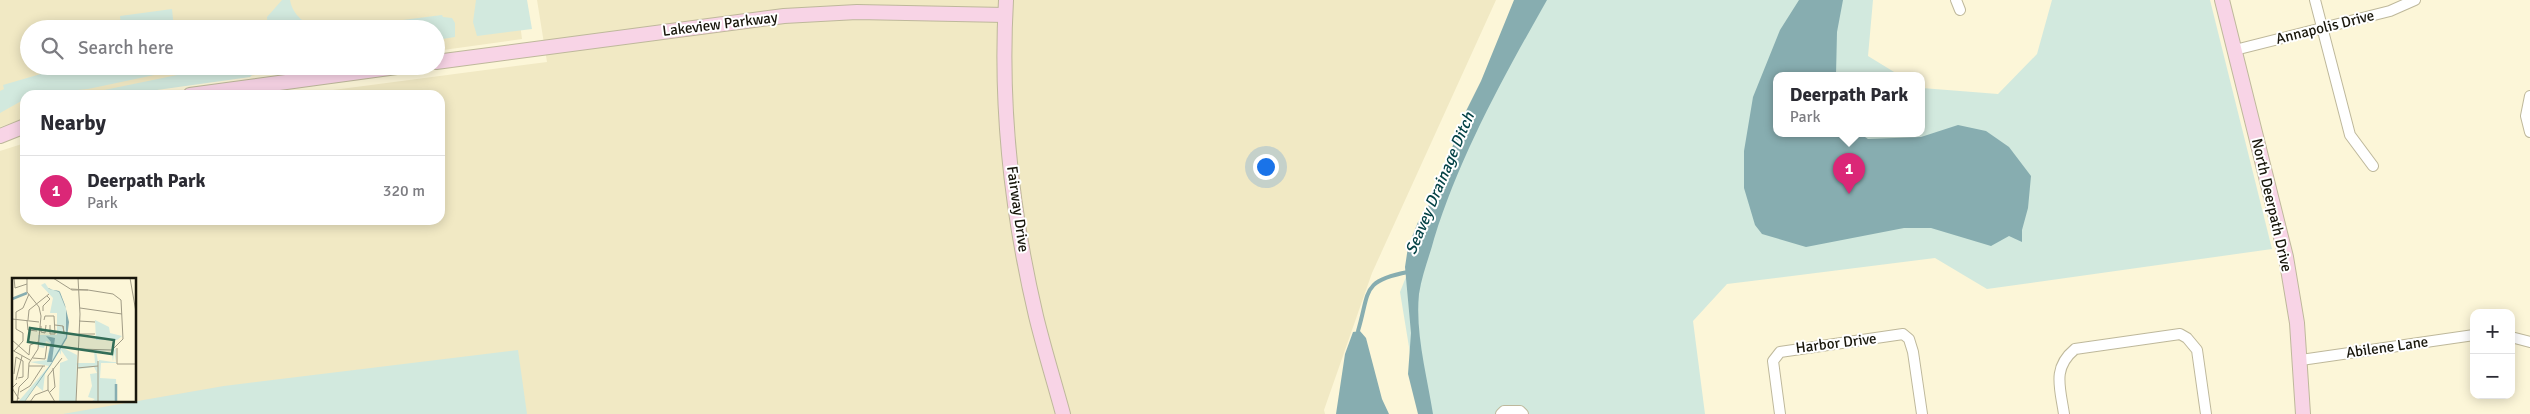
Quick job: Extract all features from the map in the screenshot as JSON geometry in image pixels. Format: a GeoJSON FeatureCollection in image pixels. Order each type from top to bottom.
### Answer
{"type":"FeatureCollection","features":[{"type":"Feature","properties":{"kind":"street","name":"Fairway Drive"},"geometry":{"type":"LineString","coordinates":[[1006,0],[1006,104],[1011,166],[1022,247],[1036,315],[1063,414]]}},
{"type":"Feature","properties":{"kind":"street","name":"North Deerpath Drive"},"geometry":{"type":"LineString","coordinates":[[2222,0],[2286,257],[2301,360],[2303,414]]}},
{"type":"Feature","properties":{"kind":"street"},"geometry":{"type":"LineString","coordinates":[[2315,0],[2350,135],[2373,166]]}},
{"type":"Feature","properties":{"kind":"street","name":"Annapolis Drive"},"geometry":{"type":"LineString","coordinates":[[2235,50],[2390,11],[2415,0]]}},
{"type":"Feature","properties":{"kind":"street","name":"Lakeview Parkway"},"geometry":{"type":"LineString","coordinates":[[445,61],[784,16],[857,12],[1005,15]]}},
{"type":"Feature","properties":{"kind":"street"},"geometry":{"type":"LineString","coordinates":[[227,90],[338,75]]}},
{"type":"Feature","properties":{"kind":"street"},"geometry":{"type":"LineString","coordinates":[[2530,96],[2526,116],[2530,132]]}},
{"type":"Feature","properties":{"kind":"street"},"geometry":{"type":"LineString","coordinates":[[0,136],[20,128]]}},
{"type":"Feature","properties":{"kind":"street","name":"Harbor Drive"},"geometry":{"type":"LineString","coordinates":[[1780,414],[1773,361],[1784,350],[1903,334],[1910,339],[1922,414]]}},
{"type":"Feature","properties":{"kind":"street"},"geometry":{"type":"LineString","coordinates":[[2064,414],[2059,372],[2065,358],[2075,349],[2084,346],[2180,334],[2187,338],[2197,350],[2206,414]]}},
{"type":"Feature","properties":{"kind":"street","name":"Abilene Lane"},"geometry":{"type":"LineString","coordinates":[[2301,360],[2470,336]]}},
{"type":"Feature","properties":{"kind":"street"},"geometry":{"type":"LineString","coordinates":[[2515,338],[2530,342]]}},
{"type":"Feature","properties":{"kind":"street"},"geometry":{"type":"LineString","coordinates":[[1502,414],[1504,411],[1520,411],[1523,414]]}},
{"type":"Feature","properties":{"kind":"shaded area"},"geometry":{"type":"Polygon","coordinates":[[[0,0],[517,0],[522,39],[445,50],[445,20],[20,20],[20,75],[256,75],[150,90],[20,90],[20,120],[0,127],[0,0]]]}},
{"type":"Feature","properties":{"kind":"shaded area"},"geometry":{"type":"Polygon","coordinates":[[[537,0],[1496,0],[1372,273],[1324,410],[1325,414],[0,414],[0,151],[20,145],[20,225],[445,225],[445,90],[333,90],[547,62],[537,0]]]}},
{"type":"Feature","properties":{"kind":"green space"},"geometry":{"type":"Polygon","coordinates":[[[282,0],[290,0],[294,11],[302,20],[267,20],[267,17],[282,0]]]}},
{"type":"Feature","properties":{"kind":"green space"},"geometry":{"type":"Polygon","coordinates":[[[476,0],[527,0],[532,29],[477,36],[473,22],[476,0]]]}},
{"type":"Feature","properties":{"kind":"green space"},"geometry":{"type":"Polygon","coordinates":[[[1527,0],[1873,0],[1868,56],[1894,72],[1773,72],[1773,137],[1925,137],[1925,88],[1998,94],[2037,54],[2052,0],[2210,0],[2272,249],[1987,289],[1935,258],[1727,284],[1693,321],[1705,414],[1420,414],[1400,292],[1466,126],[1527,0]]]}},
{"type":"Feature","properties":{"kind":"green space"},"geometry":{"type":"Polygon","coordinates":[[[172,9],[173,20],[120,20],[120,16],[172,9]]]}},
{"type":"Feature","properties":{"kind":"green space"},"geometry":{"type":"Polygon","coordinates":[[[442,15],[443,17],[452,18],[455,23],[455,37],[445,39],[445,20],[403,20],[442,15]]]}},
{"type":"Feature","properties":{"kind":"green space"},"geometry":{"type":"Polygon","coordinates":[[[37,75],[154,75],[88,89],[20,90],[20,102],[0,113],[0,91],[4,89],[3,85],[37,75]]]}},
{"type":"Feature","properties":{"kind":"green space"},"geometry":{"type":"Polygon","coordinates":[[[177,75],[252,75],[250,77],[157,90],[104,90],[177,75]]]}},
{"type":"Feature","properties":{"kind":"green space"},"geometry":{"type":"Polygon","coordinates":[[[518,350],[527,414],[63,414],[224,386],[518,350]]]}},
{"type":"Feature","properties":{"kind":"water","name":"Seavey Drainage Ditch"},"geometry":{"type":"Polygon","coordinates":[[[1514,0],[1547,0],[1484,116],[1457,177],[1434,239],[1420,287],[1418,309],[1422,354],[1433,414],[1418,414],[1408,374],[1411,333],[1405,267],[1408,247],[1418,222],[1424,215],[1436,190],[1466,111],[1481,81],[1514,0]]]}},
{"type":"Feature","properties":{"kind":"water"},"geometry":{"type":"Polygon","coordinates":[[[1799,0],[1843,0],[1837,32],[1836,72],[1773,72],[1773,137],[1865,137],[1868,139],[1925,137],[1958,125],[1986,131],[2009,147],[2031,176],[2028,208],[2022,230],[2022,242],[2009,236],[1991,246],[1931,228],[1904,228],[1806,247],[1762,234],[1755,225],[1744,188],[1744,151],[1753,97],[1780,30],[1799,0]]]}},
{"type":"Feature","properties":{"kind":"water"},"geometry":{"type":"Polygon","coordinates":[[[1360,331],[1366,338],[1382,399],[1389,414],[1336,414],[1345,354],[1353,332],[1360,331]]]}},
{"type":"Feature","properties":{"kind":"waterway"},"geometry":{"type":"LineString","coordinates":[[1358,331],[1367,297],[1375,284],[1382,279],[1408,272]]}},
{"type":"Feature","properties":{"kind":"place","name":"Deerpath Park"},"geometry":{"type":"Point","coordinates":[1849,194]}}]}
